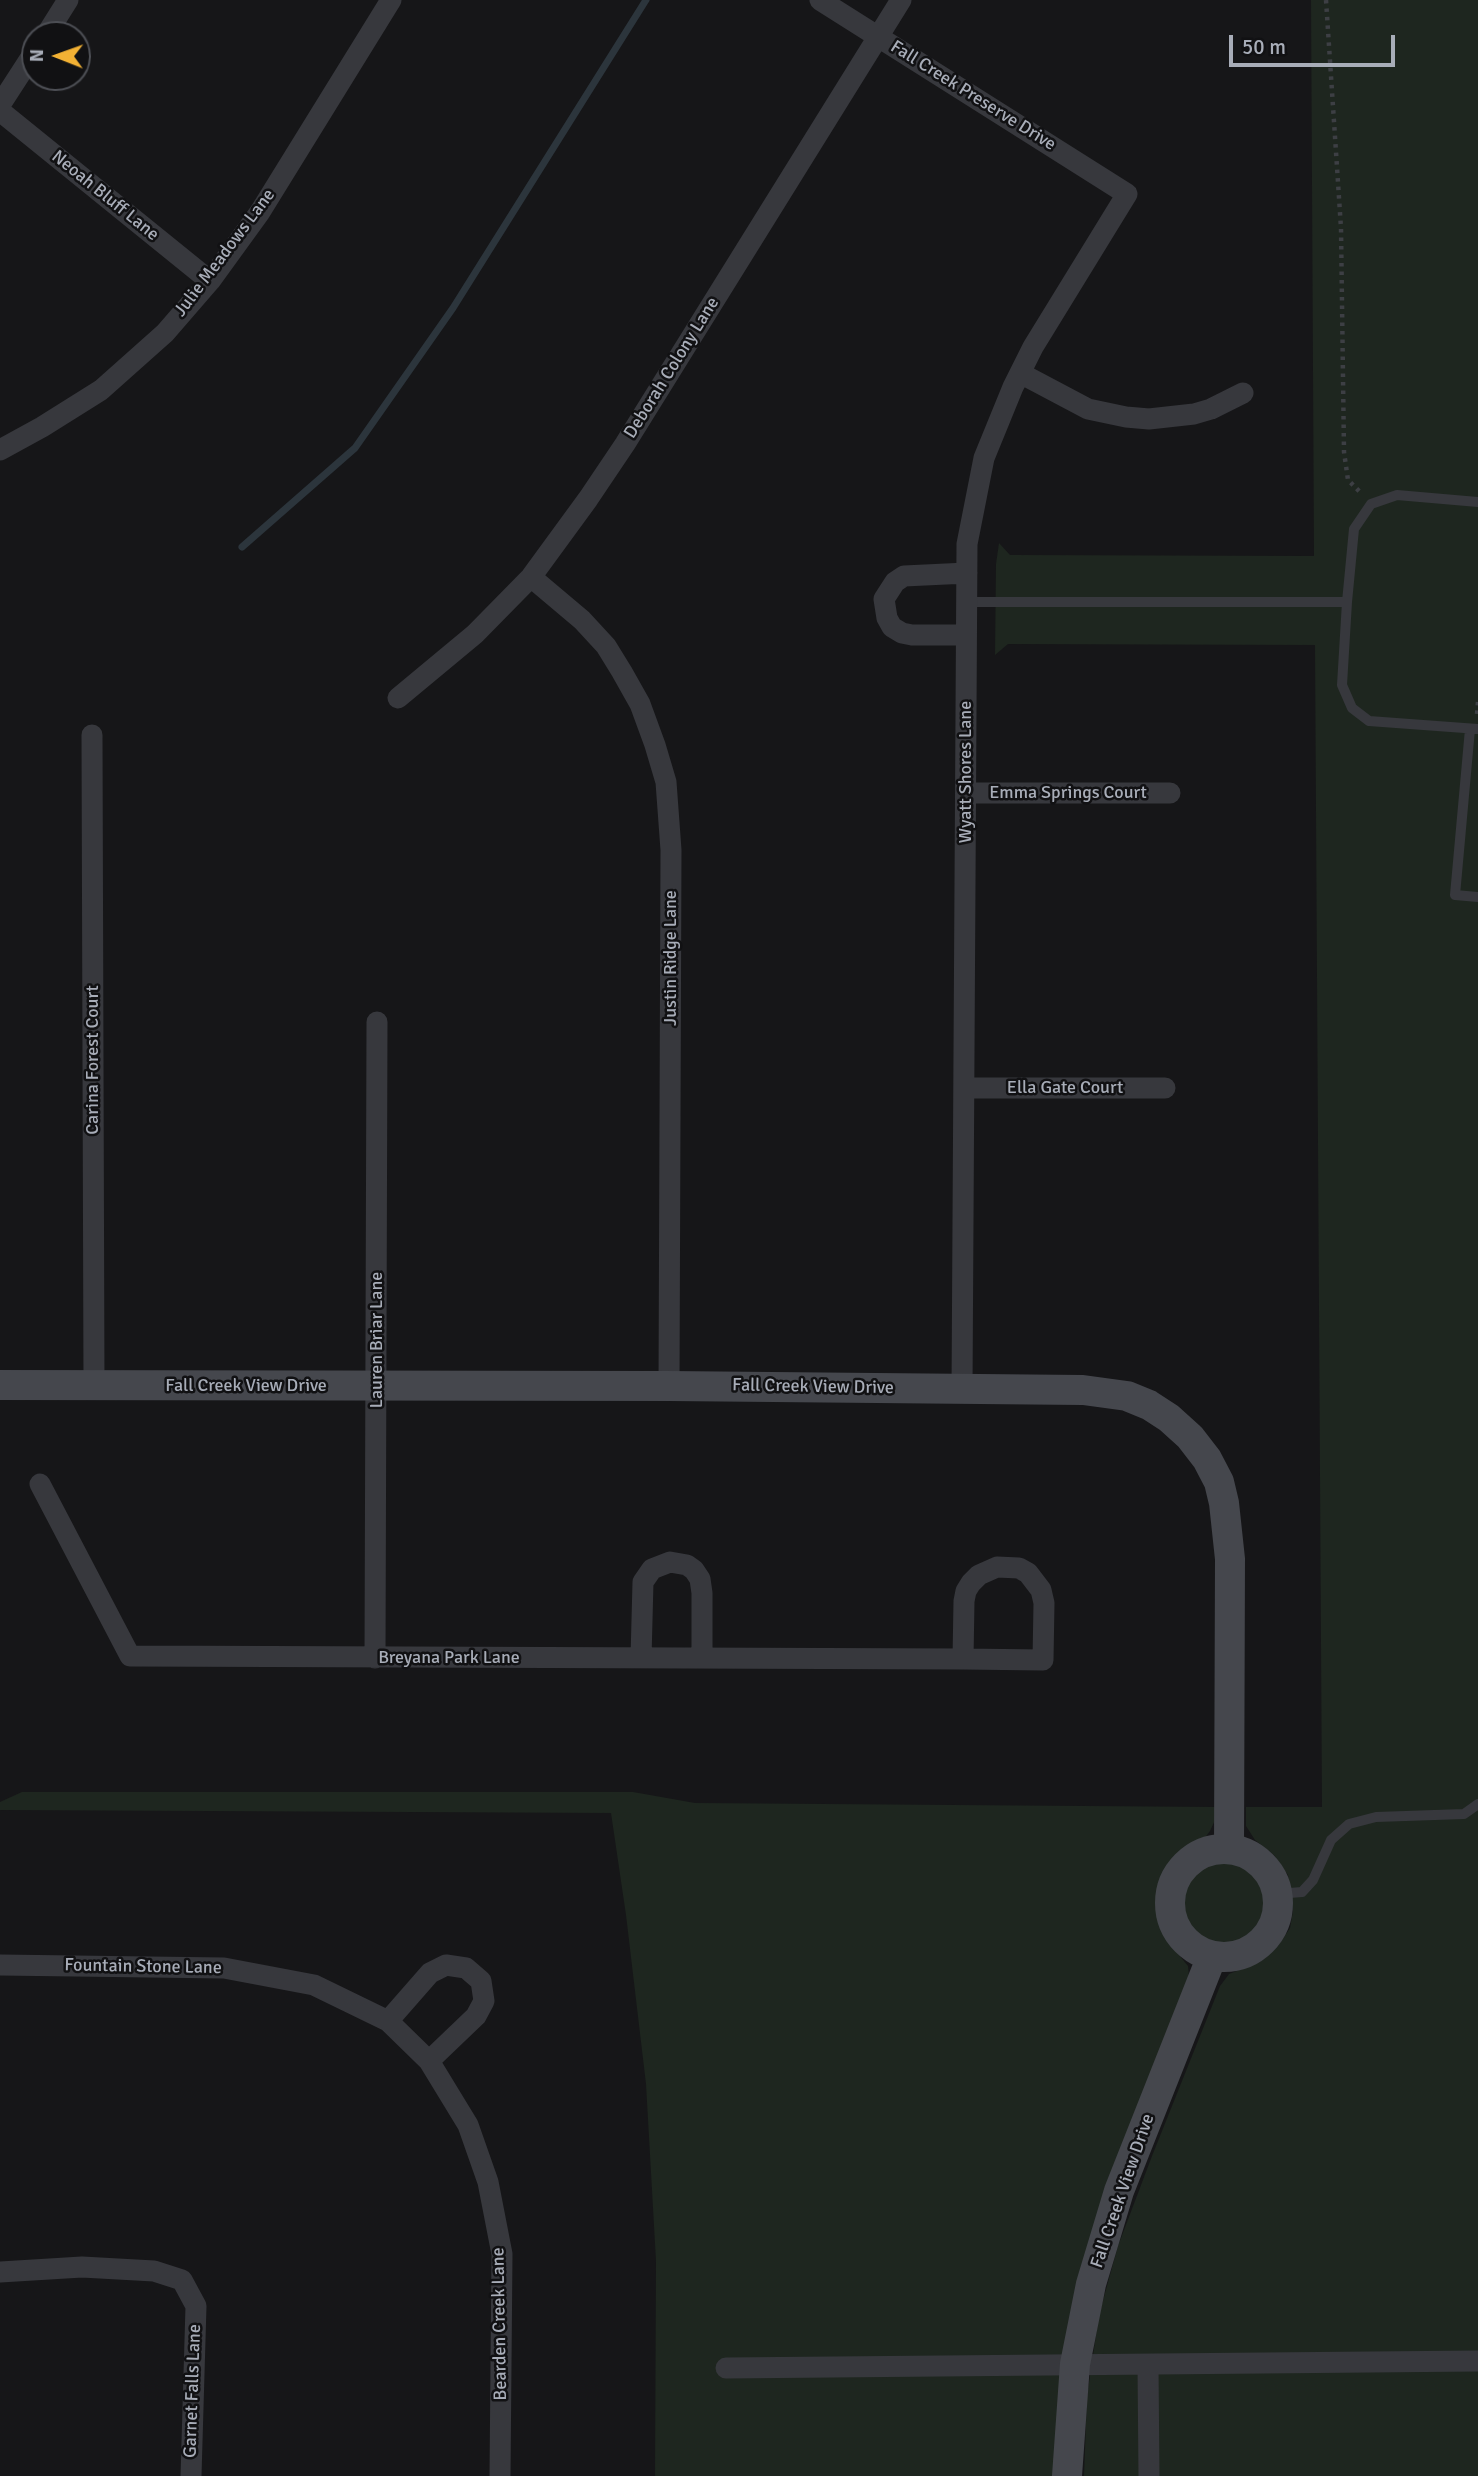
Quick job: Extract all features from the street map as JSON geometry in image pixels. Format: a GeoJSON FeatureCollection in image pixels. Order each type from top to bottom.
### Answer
{"type":"FeatureCollection","features":[{"type":"Feature","properties":{"kind":"street"},"geometry":{"type":"LineString","coordinates":[[55,21],[68,0]]}},
{"type":"Feature","properties":{"kind":"street","name":"Julie Meadows Lane"},"geometry":{"type":"LineString","coordinates":[[0,450],[101,390],[165,333],[210,281],[260,212],[391,0]]}},
{"type":"Feature","properties":{"kind":"street","name":"Fall Creek Preserve Drive"},"geometry":{"type":"LineString","coordinates":[[820,0],[1127,194]]}},
{"type":"Feature","properties":{"kind":"street","name":"Deborah Colony Lane"},"geometry":{"type":"LineString","coordinates":[[398,698],[475,634],[531,577],[625,444],[901,0]]}},
{"type":"Feature","properties":{"kind":"street"},"geometry":{"type":"LineString","coordinates":[[0,105],[21,73]]}},
{"type":"Feature","properties":{"kind":"street","name":"Neoah Bluff Lane"},"geometry":{"type":"LineString","coordinates":[[0,111],[210,281]]}},
{"type":"Feature","properties":{"kind":"street","name":"Wyatt Shores Lane"},"geometry":{"type":"LineString","coordinates":[[962,1389],[967,793],[965,635],[968,544],[984,458],[1020,373],[1033,347],[1127,194]]}},
{"type":"Feature","properties":{"kind":"street"},"geometry":{"type":"LineString","coordinates":[[1020,373],[1088,409],[1126,417],[1149,419],[1194,414],[1242,393]]}},
{"type":"Feature","properties":{"kind":"street"},"geometry":{"type":"LineString","coordinates":[[965,635],[902,633],[892,627],[887,618],[884,599],[889,590],[904,576],[967,573]]}},
{"type":"Feature","properties":{"kind":"street","name":"Justin Ridge Lane"},"geometry":{"type":"LineString","coordinates":[[531,577],[582,620],[611,655],[640,704],[666,782],[671,850],[669,1386]]}},
{"type":"Feature","properties":{"kind":"street","name":"Carina Forest Court"},"geometry":{"type":"LineString","coordinates":[[92,735],[94,1386]]}},
{"type":"Feature","properties":{"kind":"street","name":"Emma Springs Court"},"geometry":{"type":"LineString","coordinates":[[967,793],[1170,793]]}},
{"type":"Feature","properties":{"kind":"street","name":"Lauren Briar Lane"},"geometry":{"type":"LineString","coordinates":[[375,1658],[377,1022]]}},
{"type":"Feature","properties":{"kind":"street","name":"Ella Gate Court"},"geometry":{"type":"LineString","coordinates":[[965,1088],[1165,1088]]}},
{"type":"Feature","properties":{"kind":"street","name":"Fall Creek View Drive"},"geometry":{"type":"LineString","coordinates":[[0,1385],[1083,1390],[1127,1396],[1149,1405],[1169,1418],[1189,1437],[1207,1459],[1219,1482],[1224,1503],[1230,1559],[1229,1849]]}},
{"type":"Feature","properties":{"kind":"street","name":"Breyana Park Lane"},"geometry":{"type":"LineString","coordinates":[[40,1484],[130,1657],[1043,1660],[1044,1603],[1041,1590],[1028,1573],[1019,1568],[997,1567],[979,1575],[971,1583],[964,1601],[963,1659]]}},
{"type":"Feature","properties":{"kind":"street"},"geometry":{"type":"LineString","coordinates":[[641,1658],[643,1582],[652,1569],[670,1562],[687,1565],[700,1579],[702,1658]]}},
{"type":"Feature","properties":{"kind":"street"},"geometry":{"type":"LineString","coordinates":[[1229,1849],[1246,1854],[1261,1864],[1272,1878],[1277,1895],[1277,1912],[1272,1929],[1261,1943],[1246,1953],[1229,1957],[1212,1956],[1195,1949],[1182,1937],[1173,1921],[1170,1903],[1173,1886],[1181,1870],[1195,1858],[1211,1850],[1229,1849]]}},
{"type":"Feature","properties":{"kind":"street","name":"Fall Creek View Drive"},"geometry":{"type":"LineString","coordinates":[[1067,2476],[1075,2364],[1091,2284],[1119,2191],[1212,1956]]}},
{"type":"Feature","properties":{"kind":"street","name":"Fountain Stone Lane"},"geometry":{"type":"LineString","coordinates":[[0,1965],[225,1968],[314,1984],[388,2021],[429,2061]]}},
{"type":"Feature","properties":{"kind":"street"},"geometry":{"type":"LineString","coordinates":[[388,2021],[430,1973],[446,1965],[466,1968],[481,1981],[484,2001],[477,2016],[429,2061]]}},
{"type":"Feature","properties":{"kind":"street","name":"Bearden Creek Lane"},"geometry":{"type":"LineString","coordinates":[[429,2061],[468,2125],[488,2182],[502,2254],[500,2476]]}},
{"type":"Feature","properties":{"kind":"street","name":"Garnet Falls Lane"},"geometry":{"type":"LineString","coordinates":[[0,2272],[82,2267],[154,2271],[183,2280],[196,2306],[191,2476]]}},
{"type":"Feature","properties":{"kind":"street"},"geometry":{"type":"LineString","coordinates":[[726,2368],[1478,2361]]}},
{"type":"Feature","properties":{"kind":"street"},"geometry":{"type":"LineString","coordinates":[[1148,2365],[1149,2476]]}},
{"type":"Feature","properties":{"kind":"lane"},"geometry":{"type":"LineString","coordinates":[[1478,502],[1397,495],[1371,504],[1354,528],[1342,685],[1352,708],[1369,721],[1474,729],[1455,895],[1478,897]]}},
{"type":"Feature","properties":{"kind":"lane"},"geometry":{"type":"LineString","coordinates":[[966,602],[1347,602]]}},
{"type":"Feature","properties":{"kind":"lane"},"geometry":{"type":"LineString","coordinates":[[1277,1895],[1303,1892],[1313,1880],[1331,1840],[1349,1824],[1376,1817],[1464,1814],[1478,1804]]}},
{"type":"Feature","properties":{"kind":"path"},"geometry":{"type":"LineString","coordinates":[[1326,0],[1342,228],[1344,452],[1348,480],[1371,504]]}},
{"type":"Feature","properties":{"kind":"shaded area"},"geometry":{"type":"Polygon","coordinates":[[[1311,0],[1478,0],[1478,2476],[1084,2476],[1087,2396],[1099,2315],[1118,2246],[1220,1986],[1229,1974],[1260,1962],[1278,1946],[1290,1928],[1293,1911],[1288,1875],[1274,1855],[1255,1840],[1246,1826],[1246,1807],[1322,1807],[1315,645],[1008,644],[995,655],[996,564],[999,543],[1010,555],[1314,556],[1311,0]]]}},
{"type":"Feature","properties":{"kind":"shaded area"},"geometry":{"type":"Polygon","coordinates":[[[22,1792],[633,1792],[695,1803],[1216,1807],[1215,1820],[1210,1831],[1204,1839],[1175,1860],[1164,1876],[1158,1896],[1161,1927],[1170,1944],[1188,1966],[1189,1977],[1114,2171],[1055,2476],[655,2476],[656,2261],[646,2084],[611,1813],[0,1810],[0,1802],[22,1792]]]}},
{"type":"Feature","properties":{"kind":"shaded area"},"geometry":{"type":"Polygon","coordinates":[[[1216,1863],[1232,1863],[1246,1869],[1258,1881],[1264,1895],[1264,1911],[1258,1925],[1246,1937],[1232,1943],[1216,1943],[1202,1937],[1190,1925],[1184,1911],[1184,1895],[1190,1881],[1202,1869],[1216,1863]]]}},
{"type":"Feature","properties":{"kind":"waterway"},"geometry":{"type":"LineString","coordinates":[[242,547],[355,448],[453,308],[646,0]]}}]}
